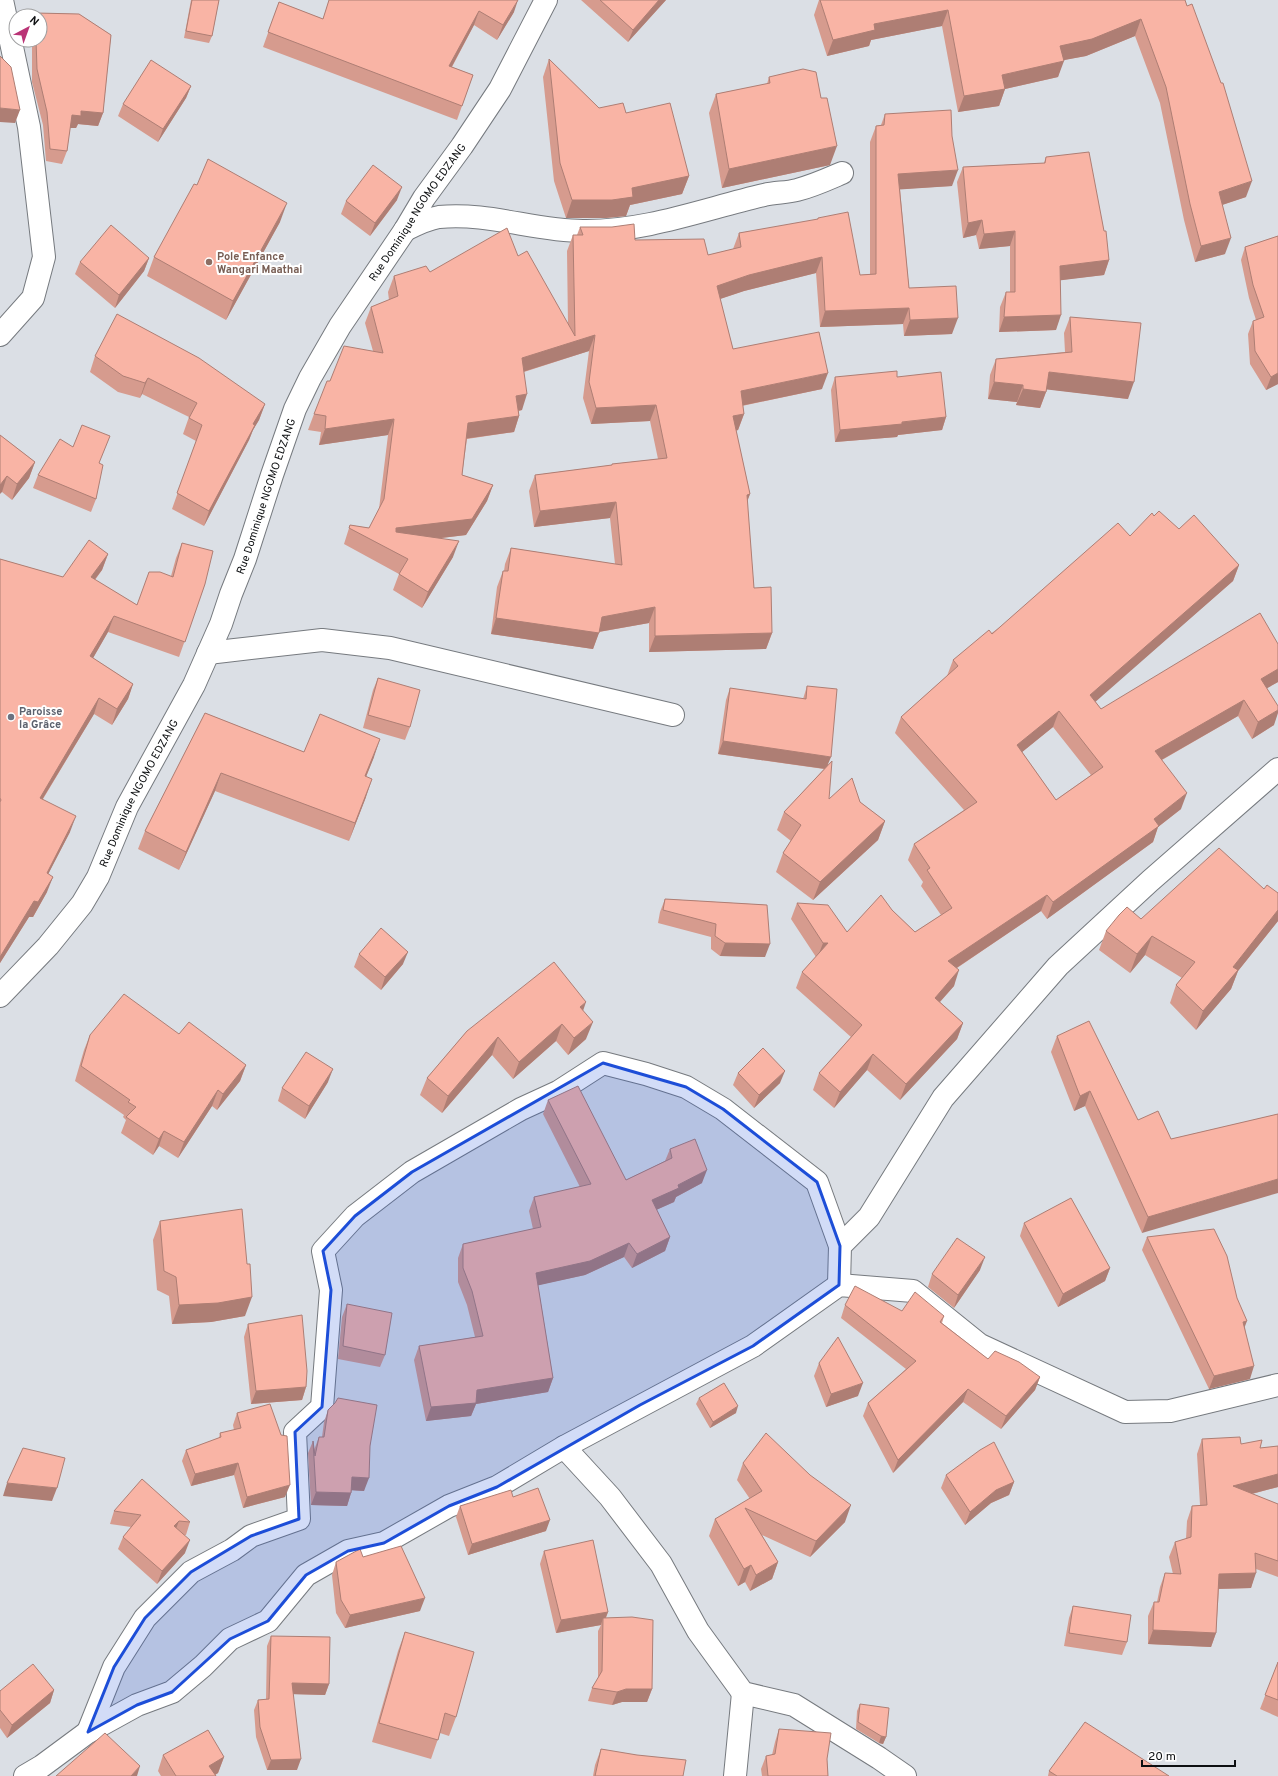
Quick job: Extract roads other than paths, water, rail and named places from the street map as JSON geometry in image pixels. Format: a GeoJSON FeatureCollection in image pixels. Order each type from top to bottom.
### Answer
{"type":"FeatureCollection","features":[{"type":"Feature","properties":{"kind":"street"},"geometry":{"type":"LineString","coordinates":[[0,335],[33,298],[44,257],[29,127],[2,0]]}},
{"type":"Feature","properties":{"kind":"street","name":"Rue Dominique NGOMO EDZANG"},"geometry":{"type":"LineString","coordinates":[[0,996],[48,946],[82,904],[98,877],[128,807],[194,685],[221,624],[245,559],[272,474],[295,409],[310,378],[340,326],[405,230],[424,198],[462,146],[500,88],[546,0]]}},
{"type":"Feature","properties":{"kind":"street"},"geometry":{"type":"LineString","coordinates":[[405,230],[438,217],[481,217],[582,232],[608,231],[674,219],[766,194],[798,190],[842,173]]}},
{"type":"Feature","properties":{"kind":"street"},"geometry":{"type":"LineString","coordinates":[[208,653],[322,640],[390,648],[673,715]]}},
{"type":"Feature","properties":{"kind":"street"},"geometry":{"type":"LineString","coordinates":[[840,1246],[869,1217],[943,1098],[1058,966],[1150,881],[1278,769]]}},
{"type":"Feature","properties":{"kind":"street"},"geometry":{"type":"LineString","coordinates":[[88,1732],[114,1666],[145,1618],[191,1572],[232,1550],[251,1536],[299,1519],[295,1432],[322,1407],[331,1290],[323,1251],[355,1216],[412,1172],[521,1109],[558,1092],[603,1063],[646,1074],[686,1088],[730,1114],[817,1182],[840,1246],[839,1285]]}},
{"type":"Feature","properties":{"kind":"street"},"geometry":{"type":"LineString","coordinates":[[25,1776],[42,1766],[88,1732],[137,1705],[172,1692],[203,1666],[230,1639],[268,1621],[306,1575],[348,1551],[384,1543],[449,1506],[497,1487],[564,1447],[753,1346],[839,1285],[913,1291],[980,1345],[1125,1412],[1170,1411],[1278,1385]]}},
{"type":"Feature","properties":{"kind":"street"},"geometry":{"type":"LineString","coordinates":[[564,1447],[610,1497],[660,1564],[698,1631],[743,1693],[794,1705],[905,1776]]}},
{"type":"Feature","properties":{"kind":"street"},"geometry":{"type":"LineString","coordinates":[[735,1776],[743,1693]]}},
{"type":"Feature","properties":{"kind":"place","name":"Pole Enfance Wangari Maathai"},"geometry":{"type":"Point","coordinates":[209,262]}},
{"type":"Feature","properties":{"kind":"place","name":"Paroisse la Grâce"},"geometry":{"type":"Point","coordinates":[11,717]}}]}
